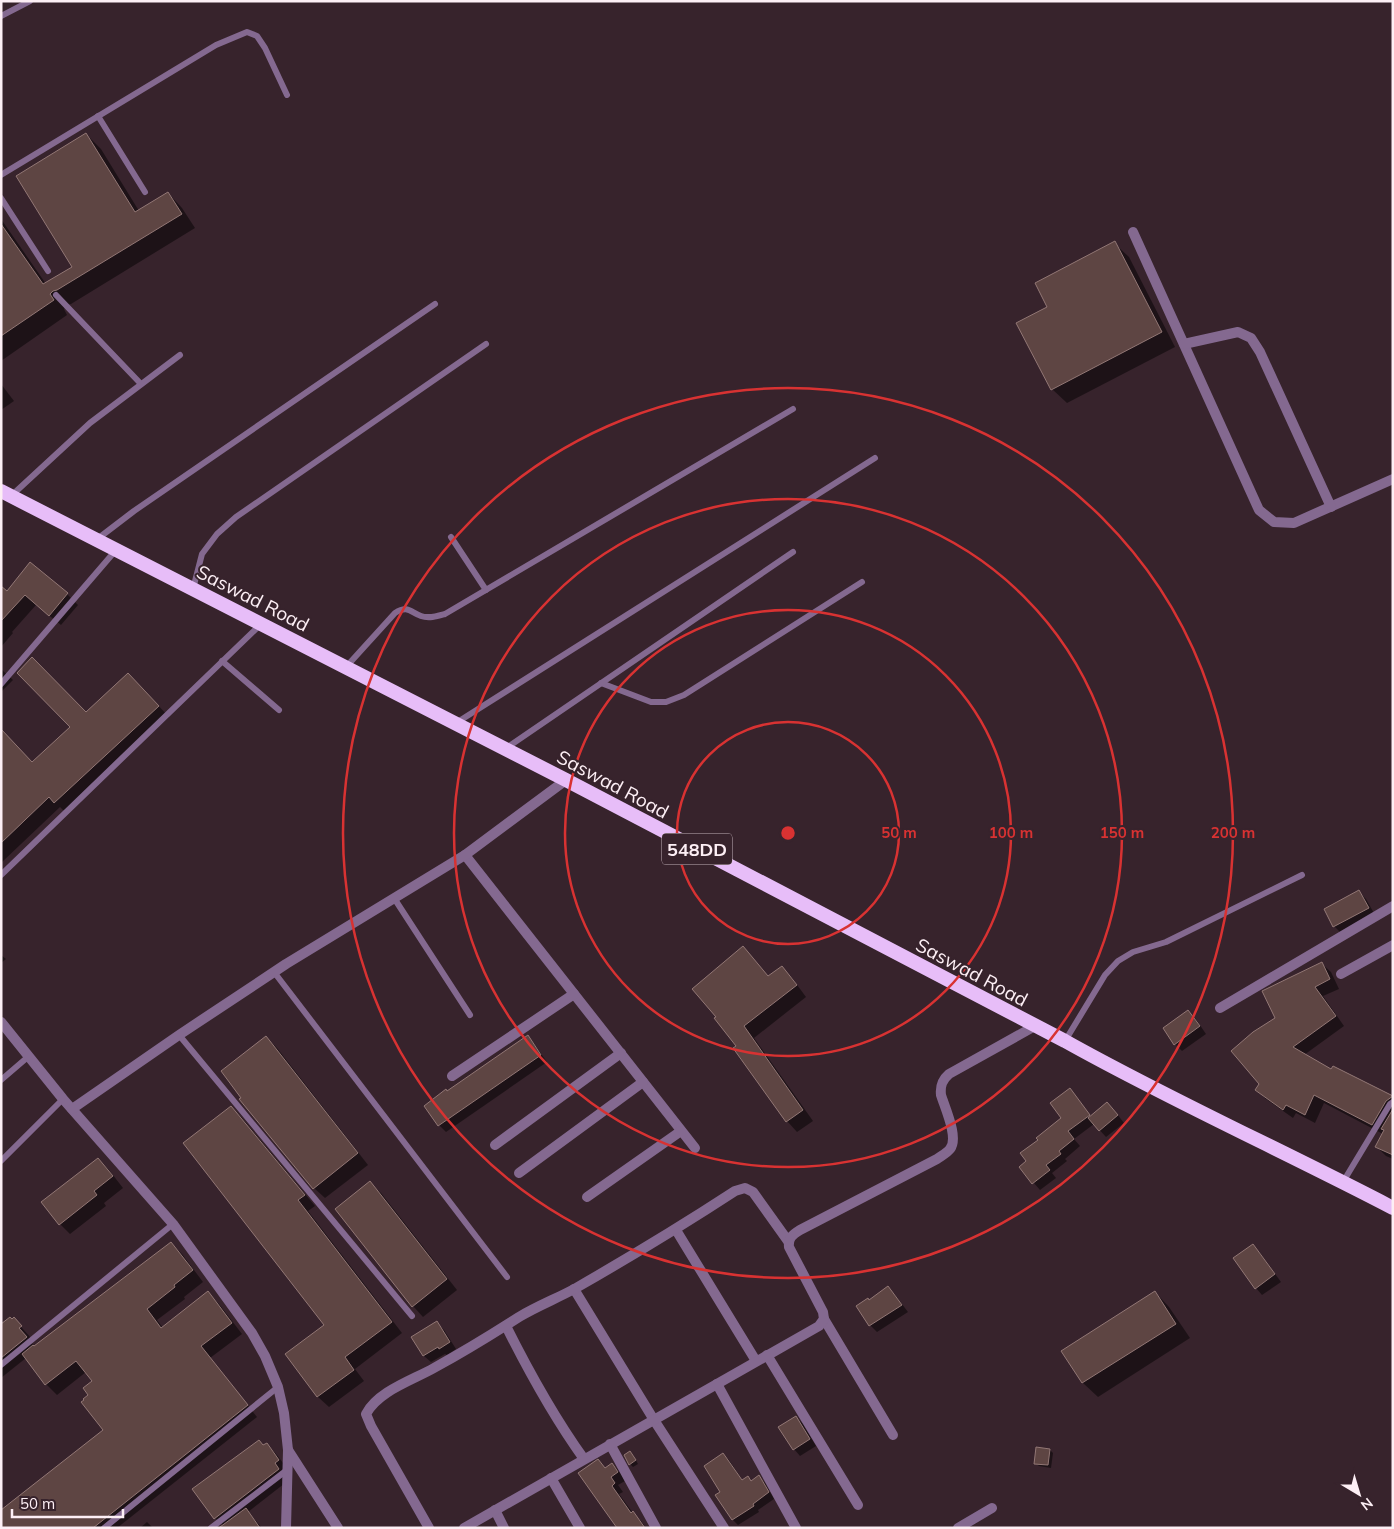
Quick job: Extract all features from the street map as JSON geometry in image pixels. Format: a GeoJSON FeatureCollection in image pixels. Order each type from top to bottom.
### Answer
{"type":"FeatureCollection","features":[{"type":"Feature","properties":{"kind":"highway","name":"Saswad Road"},"geometry":{"type":"LineString","coordinates":[[6,494],[566,780],[1065,1041],[1116,1070],[1393,1208]]}},
{"type":"Feature","properties":{"kind":"street"},"geometry":{"type":"LineString","coordinates":[[1133,232],[1259,510],[1274,522],[1294,523],[1393,479]]}},
{"type":"Feature","properties":{"kind":"street"},"geometry":{"type":"LineString","coordinates":[[1184,344],[1238,332],[1251,338],[1260,352],[1331,507]]}},
{"type":"Feature","properties":{"kind":"street"},"geometry":{"type":"LineString","coordinates":[[72,1109],[274,972],[465,855],[566,780]]}},
{"type":"Feature","properties":{"kind":"street"},"geometry":{"type":"LineString","coordinates":[[465,855],[695,1148]]}},
{"type":"Feature","properties":{"kind":"street"},"geometry":{"type":"LineString","coordinates":[[1220,1008],[1393,906]]}},
{"type":"Feature","properties":{"kind":"street"},"geometry":{"type":"LineString","coordinates":[[1341,974],[1393,946]]}},
{"type":"Feature","properties":{"kind":"street"},"geometry":{"type":"LineString","coordinates":[[452,1076],[574,994]]}},
{"type":"Feature","properties":{"kind":"street"},"geometry":{"type":"LineString","coordinates":[[1,1022],[63,1099],[173,1224],[252,1333],[265,1356],[278,1387],[284,1413],[288,1450],[286,1528]]}},
{"type":"Feature","properties":{"kind":"street"},"geometry":{"type":"LineString","coordinates":[[788,1242],[790,1237],[800,1230],[945,1154],[951,1148],[953,1133],[940,1089],[944,1078],[1035,1026]]}},
{"type":"Feature","properties":{"kind":"street"},"geometry":{"type":"LineString","coordinates":[[495,1145],[620,1053]]}},
{"type":"Feature","properties":{"kind":"street"},"geometry":{"type":"LineString","coordinates":[[519,1173],[643,1082]]}},
{"type":"Feature","properties":{"kind":"street"},"geometry":{"type":"LineString","coordinates":[[587,1197],[681,1130]]}},
{"type":"Feature","properties":{"kind":"street"},"geometry":{"type":"LineString","coordinates":[[430,1528],[371,1426],[366,1414],[371,1405],[385,1394],[433,1369],[520,1317],[574,1289],[676,1230],[735,1191],[745,1188],[753,1192],[788,1242],[823,1312],[824,1319],[893,1435]]}},
{"type":"Feature","properties":{"kind":"street"},"geometry":{"type":"LineString","coordinates":[[676,1230],[756,1361]]}},
{"type":"Feature","properties":{"kind":"street"},"geometry":{"type":"LineString","coordinates":[[574,1289],[654,1420],[724,1528]]}},
{"type":"Feature","properties":{"kind":"street"},"geometry":{"type":"LineString","coordinates":[[464,1528],[818,1326],[824,1319]]}},
{"type":"Feature","properties":{"kind":"street"},"geometry":{"type":"LineString","coordinates":[[506,1326],[544,1399],[584,1459]]}},
{"type":"Feature","properties":{"kind":"street"},"geometry":{"type":"LineString","coordinates":[[767,1355],[858,1504]]}},
{"type":"Feature","properties":{"kind":"street"},"geometry":{"type":"LineString","coordinates":[[716,1384],[796,1528]]}},
{"type":"Feature","properties":{"kind":"street"},"geometry":{"type":"LineString","coordinates":[[610,1444],[656,1528]]}},
{"type":"Feature","properties":{"kind":"street"},"geometry":{"type":"LineString","coordinates":[[288,1450],[338,1528]]}},
{"type":"Feature","properties":{"kind":"street"},"geometry":{"type":"LineString","coordinates":[[551,1478],[580,1528]]}},
{"type":"Feature","properties":{"kind":"street"},"geometry":{"type":"LineString","coordinates":[[958,1528],[992,1508]]}},
{"type":"Feature","properties":{"kind":"street"},"geometry":{"type":"LineString","coordinates":[[495,1510],[504,1528]]}},
{"type":"Feature","properties":{"kind":"lane"},"geometry":{"type":"LineString","coordinates":[[1,16],[30,1]]}},
{"type":"Feature","properties":{"kind":"lane"},"geometry":{"type":"LineString","coordinates":[[1,175],[216,44],[247,32],[257,36],[265,48],[287,95]]}},
{"type":"Feature","properties":{"kind":"lane"},"geometry":{"type":"LineString","coordinates":[[98,116],[145,192]]}},
{"type":"Feature","properties":{"kind":"lane"},"geometry":{"type":"LineString","coordinates":[[1,198],[48,271]]}},
{"type":"Feature","properties":{"kind":"lane"},"geometry":{"type":"LineString","coordinates":[[56,295],[141,384]]}},
{"type":"Feature","properties":{"kind":"lane"},"geometry":{"type":"LineString","coordinates":[[96,540],[134,511],[435,304]]}},
{"type":"Feature","properties":{"kind":"lane"},"geometry":{"type":"LineString","coordinates":[[193,589],[202,554],[217,534],[236,517],[486,344]]}},
{"type":"Feature","properties":{"kind":"lane"},"geometry":{"type":"LineString","coordinates":[[6,494],[90,423],[180,355]]}},
{"type":"Feature","properties":{"kind":"lane"},"geometry":{"type":"LineString","coordinates":[[346,667],[395,613],[402,609],[409,610],[422,617],[446,614],[793,409]]}},
{"type":"Feature","properties":{"kind":"lane"},"geometry":{"type":"LineString","coordinates":[[456,723],[875,458]]}},
{"type":"Feature","properties":{"kind":"lane"},"geometry":{"type":"LineString","coordinates":[[451,537],[486,590]]}},
{"type":"Feature","properties":{"kind":"lane"},"geometry":{"type":"LineString","coordinates":[[1,684],[116,550]]}},
{"type":"Feature","properties":{"kind":"lane"},"geometry":{"type":"LineString","coordinates":[[505,749],[793,552]]}},
{"type":"Feature","properties":{"kind":"lane"},"geometry":{"type":"LineString","coordinates":[[601,683],[651,702],[666,702],[684,695],[862,582]]}},
{"type":"Feature","properties":{"kind":"lane"},"geometry":{"type":"LineString","coordinates":[[1,875],[261,624]]}},
{"type":"Feature","properties":{"kind":"lane"},"geometry":{"type":"LineString","coordinates":[[222,661],[279,710]]}},
{"type":"Feature","properties":{"kind":"lane"},"geometry":{"type":"LineString","coordinates":[[1065,1041],[1105,974],[1118,961],[1133,952],[1166,942],[1302,875]]}},
{"type":"Feature","properties":{"kind":"lane"},"geometry":{"type":"LineString","coordinates":[[394,898],[470,1015]]}},
{"type":"Feature","properties":{"kind":"lane"},"geometry":{"type":"LineString","coordinates":[[274,972],[507,1277]]}},
{"type":"Feature","properties":{"kind":"lane"},"geometry":{"type":"LineString","coordinates":[[179,1035],[412,1316]]}},
{"type":"Feature","properties":{"kind":"lane"},"geometry":{"type":"LineString","coordinates":[[1,1080],[29,1056]]}},
{"type":"Feature","properties":{"kind":"lane"},"geometry":{"type":"LineString","coordinates":[[1,1161],[63,1099]]}},
{"type":"Feature","properties":{"kind":"lane"},"geometry":{"type":"LineString","coordinates":[[1343,1182],[1393,1102]]}},
{"type":"Feature","properties":{"kind":"lane"},"geometry":{"type":"LineString","coordinates":[[1,1365],[173,1224]]}},
{"type":"Feature","properties":{"kind":"lane"},"geometry":{"type":"LineString","coordinates":[[104,1528],[278,1387]]}},
{"type":"Feature","properties":{"kind":"lane"},"geometry":{"type":"LineString","coordinates":[[211,1528],[287,1470]]}},
{"type":"Feature","properties":{"kind":"building"},"geometry":{"type":"Polygon","coordinates":[[[86,133],[135,212],[168,192],[182,214],[53,291],[50,294],[54,300],[1,336],[1,224],[43,284],[72,267],[16,176],[86,133]]]}},
{"type":"Feature","properties":{"kind":"building"},"geometry":{"type":"Polygon","coordinates":[[[1115,241],[1162,332],[1051,390],[1016,323],[1047,307],[1035,283],[1115,241]]]}},
{"type":"Feature","properties":{"kind":"building"},"geometry":{"type":"Polygon","coordinates":[[[30,562],[68,593],[49,616],[25,595],[1,621],[1,586],[7,591],[30,562]]]}},
{"type":"Feature","properties":{"kind":"building"},"geometry":{"type":"Polygon","coordinates":[[[32,657],[86,712],[128,673],[159,706],[54,803],[49,797],[1,843],[1,729],[32,762],[70,727],[17,673],[32,657]]]}},
{"type":"Feature","properties":{"kind":"building"},"geometry":{"type":"Polygon","coordinates":[[[1359,890],[1369,908],[1333,927],[1324,909],[1359,890]]]}},
{"type":"Feature","properties":{"kind":"building"},"geometry":{"type":"Polygon","coordinates":[[[743,946],[768,976],[782,966],[797,985],[744,1026],[803,1110],[786,1122],[733,1048],[736,1046],[714,1018],[716,1017],[692,989],[743,946]]]}},
{"type":"Feature","properties":{"kind":"building"},"geometry":{"type":"Polygon","coordinates":[[[1322,962],[1330,979],[1315,987],[1336,1016],[1293,1047],[1331,1069],[1333,1066],[1393,1096],[1386,1101],[1372,1125],[1314,1095],[1305,1115],[1286,1105],[1283,1110],[1255,1090],[1259,1084],[1231,1051],[1253,1032],[1275,1018],[1262,991],[1322,962]]]}},
{"type":"Feature","properties":{"kind":"building"},"geometry":{"type":"Polygon","coordinates":[[[1188,1010],[1200,1026],[1174,1045],[1163,1028],[1188,1010]]]}},
{"type":"Feature","properties":{"kind":"building"},"geometry":{"type":"Polygon","coordinates":[[[528,1035],[541,1055],[438,1126],[424,1106],[446,1089],[447,1091],[528,1035]]]}},
{"type":"Feature","properties":{"kind":"building"},"geometry":{"type":"Polygon","coordinates":[[[266,1036],[358,1153],[313,1189],[239,1099],[241,1098],[221,1071],[266,1036]]]}},
{"type":"Feature","properties":{"kind":"building"},"geometry":{"type":"Polygon","coordinates":[[[1070,1088],[1090,1115],[1068,1131],[1074,1139],[1059,1151],[1061,1154],[1046,1165],[1050,1170],[1032,1184],[1019,1167],[1026,1161],[1020,1153],[1038,1140],[1036,1138],[1061,1118],[1050,1103],[1070,1088]]]}},
{"type":"Feature","properties":{"kind":"building"},"geometry":{"type":"Polygon","coordinates":[[[1107,1102],[1118,1115],[1099,1131],[1088,1118],[1107,1102]]]}},
{"type":"Feature","properties":{"kind":"building"},"geometry":{"type":"Polygon","coordinates":[[[231,1106],[305,1195],[298,1200],[392,1322],[345,1357],[354,1370],[317,1397],[285,1354],[324,1325],[183,1143],[231,1106]]]}},
{"type":"Feature","properties":{"kind":"building"},"geometry":{"type":"Polygon","coordinates":[[[1393,1109],[1393,1155],[1375,1147],[1384,1130],[1381,1129],[1393,1109]]]}},
{"type":"Feature","properties":{"kind":"building"},"geometry":{"type":"Polygon","coordinates":[[[98,1158],[113,1176],[94,1191],[97,1195],[59,1225],[41,1202],[98,1158]]]}},
{"type":"Feature","properties":{"kind":"building"},"geometry":{"type":"Polygon","coordinates":[[[370,1181],[447,1279],[412,1307],[335,1209],[370,1181]]]}},
{"type":"Feature","properties":{"kind":"building"},"geometry":{"type":"Polygon","coordinates":[[[171,1242],[193,1270],[147,1309],[161,1328],[208,1291],[232,1323],[201,1346],[248,1405],[93,1528],[1,1528],[1,1510],[103,1430],[81,1402],[88,1395],[83,1388],[92,1381],[76,1361],[45,1385],[22,1354],[171,1242]]]}},
{"type":"Feature","properties":{"kind":"building"},"geometry":{"type":"Polygon","coordinates":[[[1253,1244],[1275,1274],[1255,1289],[1233,1258],[1253,1244]]]}},
{"type":"Feature","properties":{"kind":"building"},"geometry":{"type":"Polygon","coordinates":[[[888,1286],[902,1305],[869,1326],[856,1306],[868,1298],[869,1300],[888,1286]]]}},
{"type":"Feature","properties":{"kind":"building"},"geometry":{"type":"Polygon","coordinates":[[[1155,1291],[1176,1324],[1082,1383],[1061,1351],[1155,1291]]]}},
{"type":"Feature","properties":{"kind":"building"},"geometry":{"type":"Polygon","coordinates":[[[10,1317],[12,1319],[14,1317],[22,1326],[19,1328],[27,1337],[1,1358],[1,1324],[10,1317]]]}},
{"type":"Feature","properties":{"kind":"building"},"geometry":{"type":"Polygon","coordinates":[[[437,1321],[450,1342],[423,1356],[411,1337],[437,1321]]]}},
{"type":"Feature","properties":{"kind":"building"},"geometry":{"type":"Polygon","coordinates":[[[796,1416],[810,1439],[793,1450],[778,1427],[796,1416]]]}},
{"type":"Feature","properties":{"kind":"building"},"geometry":{"type":"Polygon","coordinates":[[[259,1440],[263,1445],[267,1443],[279,1460],[275,1463],[279,1469],[214,1519],[192,1489],[259,1440]]]}},
{"type":"Feature","properties":{"kind":"building"},"geometry":{"type":"Polygon","coordinates":[[[1036,1447],[1050,1449],[1048,1465],[1034,1464],[1036,1447]]]}},
{"type":"Feature","properties":{"kind":"building"},"geometry":{"type":"Polygon","coordinates":[[[630,1451],[636,1460],[629,1465],[624,1455],[630,1451]]]}},
{"type":"Feature","properties":{"kind":"building"},"geometry":{"type":"Polygon","coordinates":[[[723,1453],[742,1480],[748,1476],[751,1481],[759,1475],[769,1492],[753,1504],[754,1506],[732,1520],[715,1495],[720,1492],[704,1466],[723,1453]]]}},
{"type":"Feature","properties":{"kind":"building"},"geometry":{"type":"Polygon","coordinates":[[[598,1459],[605,1468],[612,1463],[618,1472],[611,1477],[615,1483],[612,1486],[631,1513],[633,1511],[645,1528],[617,1528],[578,1473],[598,1459]]]}},
{"type":"Feature","properties":{"kind":"building"},"geometry":{"type":"Polygon","coordinates":[[[246,1508],[260,1528],[220,1527],[246,1508]]]}}]}
